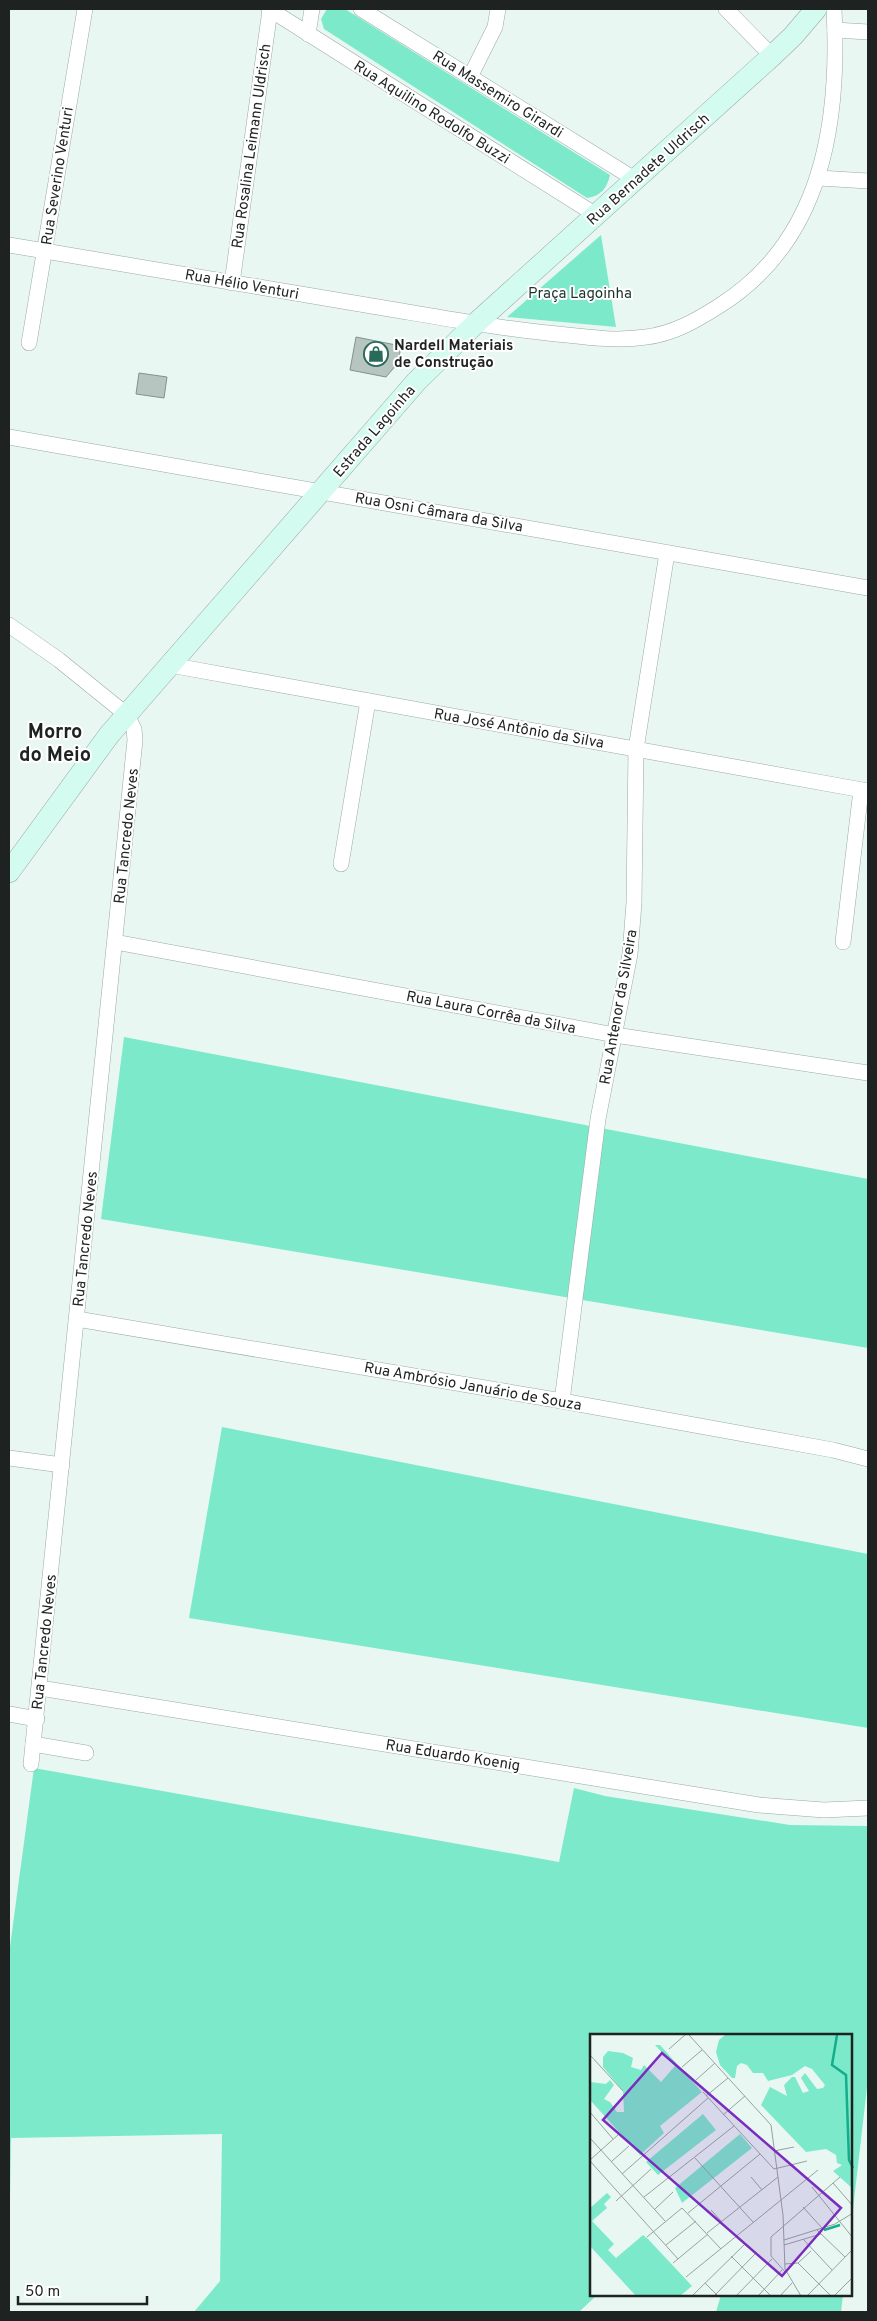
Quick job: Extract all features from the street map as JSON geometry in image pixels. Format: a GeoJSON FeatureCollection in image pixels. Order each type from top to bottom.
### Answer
{"type":"FeatureCollection","features":[{"type":"Feature","properties":{"kind":"main road","name":"Rua Bernadete Uldrisch"},"geometry":{"type":"LineString","coordinates":[[475,324],[772,56],[793,36],[816,9]]}},
{"type":"Feature","properties":{"kind":"main road","name":"Estrada Lagoinha"},"geometry":{"type":"LineString","coordinates":[[12,862],[92,756],[170,665],[416,382],[475,324]]}},
{"type":"Feature","properties":{"kind":"street","name":"Rua Severino Venturi"},"geometry":{"type":"LineString","coordinates":[[29,343],[85,9]]}},
{"type":"Feature","properties":{"kind":"street","name":"Rua Aquilino Rodolfo Buzzi"},"geometry":{"type":"LineString","coordinates":[[269,9],[596,215]]}},
{"type":"Feature","properties":{"kind":"street","name":"Rua Rosalina Leimann Uldrisch"},"geometry":{"type":"LineString","coordinates":[[232,283],[269,9]]}},
{"type":"Feature","properties":{"kind":"street"},"geometry":{"type":"LineString","coordinates":[[308,34],[312,9]]}},
{"type":"Feature","properties":{"kind":"street","name":"Rua Massemiro Girardi"},"geometry":{"type":"LineString","coordinates":[[361,9],[636,180]]}},
{"type":"Feature","properties":{"kind":"street"},"geometry":{"type":"LineString","coordinates":[[470,77],[495,27],[498,9]]}},
{"type":"Feature","properties":{"kind":"street"},"geometry":{"type":"LineString","coordinates":[[726,9],[772,56]]}},
{"type":"Feature","properties":{"kind":"street"},"geometry":{"type":"LineString","coordinates":[[475,324],[529,332],[624,339],[660,335],[708,312],[742,290],[770,262],[798,225],[819,178],[830,119],[835,30],[834,9]]}},
{"type":"Feature","properties":{"kind":"street"},"geometry":{"type":"LineString","coordinates":[[835,30],[868,32]]}},
{"type":"Feature","properties":{"kind":"street"},"geometry":{"type":"LineString","coordinates":[[819,178],[868,181]]}},
{"type":"Feature","properties":{"kind":"street","name":"Rua Hélio Venturi"},"geometry":{"type":"LineString","coordinates":[[9,245],[475,324]]}},
{"type":"Feature","properties":{"kind":"street","name":"Rua Osni Câmara da Silva"},"geometry":{"type":"LineString","coordinates":[[9,436],[868,588]]}},
{"type":"Feature","properties":{"kind":"street","name":"Rua Antenor da Silveira"},"geometry":{"type":"LineString","coordinates":[[562,1401],[598,1119],[630,954],[636,750],[667,553]]}},
{"type":"Feature","properties":{"kind":"street"},"geometry":{"type":"LineString","coordinates":[[9,625],[59,660],[127,715]]}},
{"type":"Feature","properties":{"kind":"street","name":"Rua José Antônio da Silva"},"geometry":{"type":"LineString","coordinates":[[170,665],[865,791]]}},
{"type":"Feature","properties":{"kind":"street"},"geometry":{"type":"LineString","coordinates":[[342,864],[368,701]]}},
{"type":"Feature","properties":{"kind":"street","name":"Rua Tancredo Neves"},"geometry":{"type":"LineString","coordinates":[[31,1764],[135,740],[134,728],[127,715]]}},
{"type":"Feature","properties":{"kind":"street"},"geometry":{"type":"LineString","coordinates":[[843,942],[865,791]]}},
{"type":"Feature","properties":{"kind":"street","name":"Rua Laura Corrêa da Silva"},"geometry":{"type":"LineString","coordinates":[[115,942],[615,1035],[868,1073]]}},
{"type":"Feature","properties":{"kind":"street","name":"Rua Ambrósio Januário de Souza"},"geometry":{"type":"LineString","coordinates":[[77,1319],[562,1401],[834,1450],[868,1458]]}},
{"type":"Feature","properties":{"kind":"street"},"geometry":{"type":"LineString","coordinates":[[9,1458],[62,1465]]}},
{"type":"Feature","properties":{"kind":"street","name":"Rua Eduardo Koenig"},"geometry":{"type":"LineString","coordinates":[[40,1688],[759,1805],[824,1810],[868,1808]]}},
{"type":"Feature","properties":{"kind":"street"},"geometry":{"type":"LineString","coordinates":[[9,1714],[37,1719]]}},
{"type":"Feature","properties":{"kind":"street"},"geometry":{"type":"LineString","coordinates":[[33,1744],[86,1754]]}},
{"type":"Feature","properties":{"kind":"green space"},"geometry":{"type":"Polygon","coordinates":[[[327,9],[345,9],[610,175],[607,184],[600,193],[587,198],[324,29],[321,19],[327,9]]]}},
{"type":"Feature","properties":{"kind":"green space","name":"Praça Lagoinha"},"geometry":{"type":"Polygon","coordinates":[[[601,235],[616,327],[507,317],[601,235]]]}},
{"type":"Feature","properties":{"kind":"green space"},"geometry":{"type":"Polygon","coordinates":[[[124,1037],[868,1179],[868,1348],[101,1219],[124,1037]]]}},
{"type":"Feature","properties":{"kind":"green space"},"geometry":{"type":"Polygon","coordinates":[[[222,1427],[868,1554],[868,1728],[189,1618],[222,1427]]]}},
{"type":"Feature","properties":{"kind":"green space"},"geometry":{"type":"Polygon","coordinates":[[[34,1768],[559,1862],[574,1788],[605,1796],[790,1825],[868,1826],[868,2079],[852,2217],[852,2034],[590,2034],[590,2296],[596,2296],[579,2312],[194,2312],[220,2281],[222,2134],[11,2138],[9,2263],[9,1954],[34,1768]]]}},
{"type":"Feature","properties":{"kind":"green space"},"geometry":{"type":"Polygon","coordinates":[[[721,2296],[843,2296],[841,2312],[716,2312],[721,2296]]]}},
{"type":"Feature","properties":{"kind":"building","name":"Nardell Materiais de Construção"},"geometry":{"type":"Polygon","coordinates":[[[356,337],[401,346],[398,363],[386,377],[350,370],[356,337]]]}},
{"type":"Feature","properties":{"kind":"building"},"geometry":{"type":"Polygon","coordinates":[[[139,373],[167,377],[164,398],[136,394],[139,373]]]}},
{"type":"Feature","properties":{"kind":"place","name":"Nardell Materiais de Construção"},"geometry":{"type":"Point","coordinates":[376,354]}},
{"type":"Feature","properties":{"kind":"district","name":"Morro do Meio"},"geometry":{"type":"Point","coordinates":[55,742]}}]}
